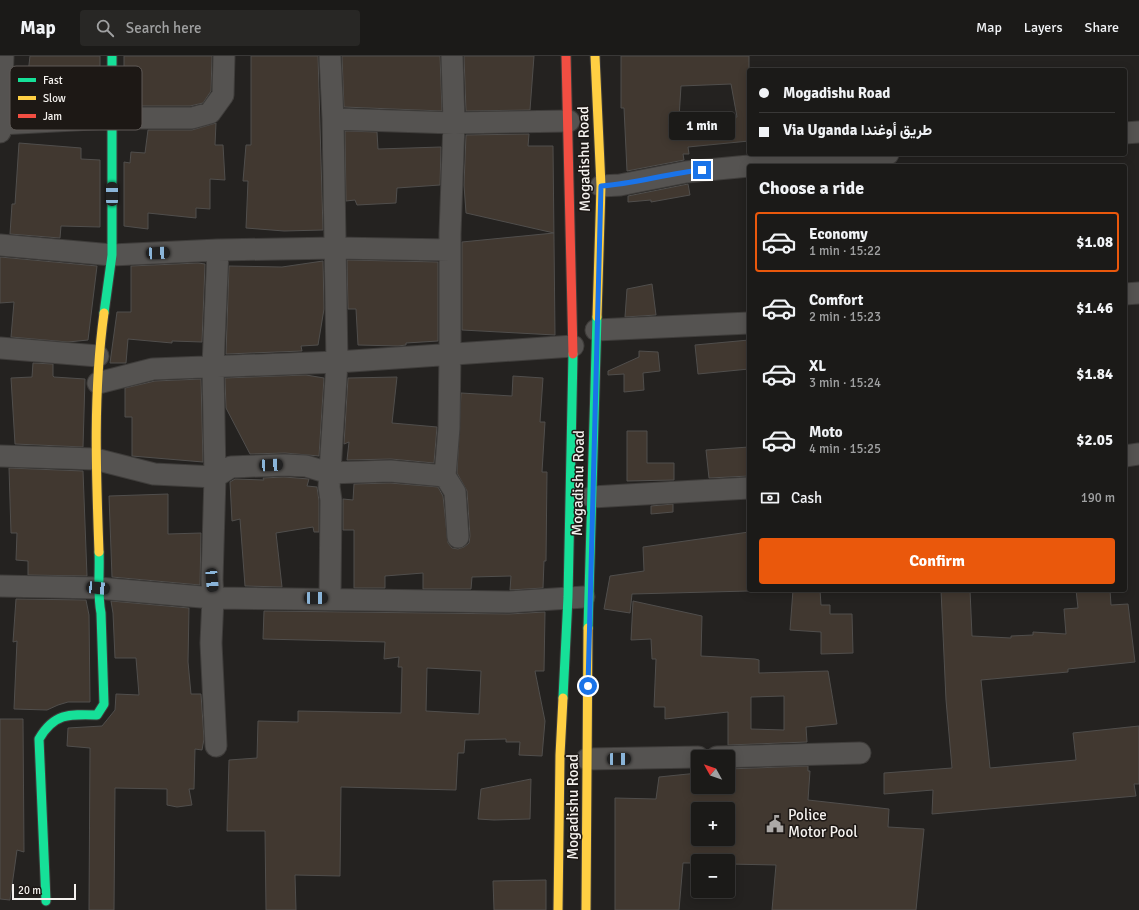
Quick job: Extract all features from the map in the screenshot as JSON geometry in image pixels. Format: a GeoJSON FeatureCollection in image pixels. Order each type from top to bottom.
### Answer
{"type":"FeatureCollection","features":[{"type":"Feature","properties":{"kind":"main road"},"geometry":{"type":"LineString","coordinates":[[112,56],[112,66]]}},
{"type":"Feature","properties":{"kind":"main road","name":"Mogadishu Road"},"geometry":{"type":"LineString","coordinates":[[558,910],[562,864],[560,755],[568,597],[573,346],[569,121],[566,56]]}},
{"type":"Feature","properties":{"kind":"main road","name":"Mogadishu Road"},"geometry":{"type":"LineString","coordinates":[[586,910],[583,864],[587,759],[589,597],[601,186],[595,56]]}},
{"type":"Feature","properties":{"kind":"main road"},"geometry":{"type":"LineString","coordinates":[[46,901],[39,739],[45,726],[58,717],[73,714],[97,715],[104,704],[98,588],[100,574],[95,459],[98,356],[112,255],[111,130]]}},
{"type":"Feature","properties":{"kind":"street"},"geometry":{"type":"LineString","coordinates":[[0,132],[3,56]]}},
{"type":"Feature","properties":{"kind":"street"},"geometry":{"type":"LineString","coordinates":[[142,118],[192,118],[210,113],[223,95],[224,56]]}},
{"type":"Feature","properties":{"kind":"street"},"geometry":{"type":"LineString","coordinates":[[330,56],[333,119],[337,362],[329,473],[331,500],[330,598]]}},
{"type":"Feature","properties":{"kind":"street"},"geometry":{"type":"LineString","coordinates":[[452,56],[454,123],[450,250],[449,428],[444,476],[455,492],[458,537]]}},
{"type":"Feature","properties":{"kind":"street"},"geometry":{"type":"LineString","coordinates":[[333,119],[454,123],[569,121]]}},
{"type":"Feature","properties":{"kind":"street"},"geometry":{"type":"LineString","coordinates":[[0,124],[10,123]]}},
{"type":"Feature","properties":{"kind":"street"},"geometry":{"type":"LineString","coordinates":[[1127,133],[1139,132]]}},
{"type":"Feature","properties":{"kind":"street"},"geometry":{"type":"LineString","coordinates":[[773,164],[865,156]]}},
{"type":"Feature","properties":{"kind":"street"},"geometry":{"type":"LineString","coordinates":[[601,186],[620,185],[686,172],[747,166]]}},
{"type":"Feature","properties":{"kind":"street"},"geometry":{"type":"LineString","coordinates":[[0,245],[112,255],[218,250],[335,248],[450,250]]}},
{"type":"Feature","properties":{"kind":"street"},"geometry":{"type":"LineString","coordinates":[[216,746],[211,643],[215,477],[213,366],[218,250]]}},
{"type":"Feature","properties":{"kind":"street"},"geometry":{"type":"LineString","coordinates":[[1127,294],[1139,293]]}},
{"type":"Feature","properties":{"kind":"street"},"geometry":{"type":"LineString","coordinates":[[596,330],[747,323]]}},
{"type":"Feature","properties":{"kind":"street"},"geometry":{"type":"LineString","coordinates":[[98,383],[153,369],[337,362],[450,353],[573,346]]}},
{"type":"Feature","properties":{"kind":"street"},"geometry":{"type":"LineString","coordinates":[[0,348],[98,356]]}},
{"type":"Feature","properties":{"kind":"street"},"geometry":{"type":"LineString","coordinates":[[1127,456],[1139,454]]}},
{"type":"Feature","properties":{"kind":"street"},"geometry":{"type":"LineString","coordinates":[[0,456],[95,459],[154,474],[215,477],[231,468],[284,465],[306,466],[329,473],[390,471],[444,476]]}},
{"type":"Feature","properties":{"kind":"street"},"geometry":{"type":"LineString","coordinates":[[592,497],[747,488]]}},
{"type":"Feature","properties":{"kind":"street"},"geometry":{"type":"LineString","coordinates":[[0,586],[98,588],[213,598],[330,598],[509,602],[568,597],[589,597]]}},
{"type":"Feature","properties":{"kind":"street"},"geometry":{"type":"LineString","coordinates":[[735,756],[860,753]]}},
{"type":"Feature","properties":{"kind":"street"},"geometry":{"type":"LineString","coordinates":[[587,759],[691,757]]}},
{"type":"Feature","properties":{"kind":"building"},"geometry":{"type":"Polygon","coordinates":[[[30,56],[100,56],[100,66],[29,66],[30,56]]]}},
{"type":"Feature","properties":{"kind":"building"},"geometry":{"type":"Polygon","coordinates":[[[124,56],[212,56],[211,91],[203,103],[190,106],[142,106],[142,66],[124,66],[124,56]]]}},
{"type":"Feature","properties":{"kind":"building"},"geometry":{"type":"Polygon","coordinates":[[[251,56],[318,56],[323,230],[284,231],[246,228],[248,181],[243,181],[246,145],[251,145],[251,56]]]}},
{"type":"Feature","properties":{"kind":"building"},"geometry":{"type":"Polygon","coordinates":[[[342,56],[440,56],[442,111],[344,107],[342,56]]]}},
{"type":"Feature","properties":{"kind":"building"},"geometry":{"type":"Polygon","coordinates":[[[464,56],[534,56],[530,110],[466,111],[464,56]]]}},
{"type":"Feature","properties":{"kind":"building"},"geometry":{"type":"Polygon","coordinates":[[[621,56],[749,56],[749,68],[747,68],[747,141],[688,147],[689,154],[683,154],[684,160],[627,171],[624,108],[621,108],[621,56]],[[731,84],[681,86],[679,118],[737,117],[731,84]]]}},
{"type":"Feature","properties":{"kind":"building"},"geometry":{"type":"Polygon","coordinates":[[[216,123],[215,145],[223,145],[225,180],[210,179],[210,209],[196,208],[196,218],[148,213],[148,229],[124,226],[124,162],[130,163],[131,152],[145,153],[148,130],[192,130],[216,123]]]}},
{"type":"Feature","properties":{"kind":"building"},"geometry":{"type":"Polygon","coordinates":[[[345,131],[377,132],[378,149],[441,147],[440,185],[397,188],[396,203],[357,205],[355,200],[346,201],[345,131]]]}},
{"type":"Feature","properties":{"kind":"building"},"geometry":{"type":"Polygon","coordinates":[[[529,134],[528,146],[553,146],[554,233],[466,213],[464,185],[466,135],[529,134]]]}},
{"type":"Feature","properties":{"kind":"building"},"geometry":{"type":"Polygon","coordinates":[[[19,143],[81,148],[81,159],[100,160],[100,227],[61,226],[60,238],[10,234],[12,204],[15,204],[19,143]]]}},
{"type":"Feature","properties":{"kind":"building"},"geometry":{"type":"Polygon","coordinates":[[[688,184],[690,195],[651,202],[651,200],[628,202],[628,196],[688,184]]]}},
{"type":"Feature","properties":{"kind":"building"},"geometry":{"type":"Polygon","coordinates":[[[554,233],[555,335],[462,330],[462,242],[554,233]]]}},
{"type":"Feature","properties":{"kind":"building"},"geometry":{"type":"Polygon","coordinates":[[[0,257],[97,266],[88,340],[68,342],[11,337],[14,302],[0,303],[0,257]]]}},
{"type":"Feature","properties":{"kind":"building"},"geometry":{"type":"Polygon","coordinates":[[[347,260],[438,262],[438,341],[406,343],[406,345],[398,346],[358,345],[356,309],[348,309],[347,260]]]}},
{"type":"Feature","properties":{"kind":"building"},"geometry":{"type":"Polygon","coordinates":[[[323,261],[324,309],[318,345],[301,346],[302,351],[226,354],[229,266],[282,267],[323,261]]]}},
{"type":"Feature","properties":{"kind":"building"},"geometry":{"type":"Polygon","coordinates":[[[205,264],[202,342],[172,341],[172,343],[128,339],[126,363],[110,363],[117,312],[131,312],[131,266],[205,264]]]}},
{"type":"Feature","properties":{"kind":"building"},"geometry":{"type":"Polygon","coordinates":[[[652,284],[656,315],[625,317],[627,289],[652,284]]]}},
{"type":"Feature","properties":{"kind":"building"},"geometry":{"type":"Polygon","coordinates":[[[747,340],[747,369],[698,374],[695,345],[747,340]]]}},
{"type":"Feature","properties":{"kind":"building"},"geometry":{"type":"Polygon","coordinates":[[[639,351],[658,352],[660,371],[643,373],[644,390],[624,392],[624,374],[608,375],[608,371],[639,357],[639,351]]]}},
{"type":"Feature","properties":{"kind":"building"},"geometry":{"type":"Polygon","coordinates":[[[33,363],[53,364],[54,377],[85,379],[83,447],[15,444],[11,378],[32,377],[33,363]]]}},
{"type":"Feature","properties":{"kind":"building"},"geometry":{"type":"Polygon","coordinates":[[[306,375],[324,378],[319,456],[285,453],[250,454],[226,408],[225,378],[306,375]]]}},
{"type":"Feature","properties":{"kind":"building"},"geometry":{"type":"Polygon","coordinates":[[[513,376],[543,378],[540,422],[545,422],[542,472],[547,472],[546,561],[544,561],[543,588],[510,590],[511,576],[472,577],[471,589],[423,589],[423,573],[385,576],[385,588],[354,588],[354,530],[343,530],[343,499],[353,500],[354,484],[390,483],[438,487],[443,496],[448,543],[452,548],[458,549],[469,543],[470,536],[467,491],[457,473],[461,393],[512,396],[513,376]]]}},
{"type":"Feature","properties":{"kind":"building"},"geometry":{"type":"Polygon","coordinates":[[[397,377],[392,423],[437,427],[434,463],[391,459],[347,460],[349,442],[344,444],[348,378],[397,377]]]}},
{"type":"Feature","properties":{"kind":"building"},"geometry":{"type":"Polygon","coordinates":[[[201,379],[203,462],[132,456],[132,417],[125,417],[125,388],[155,381],[201,379]]]}},
{"type":"Feature","properties":{"kind":"building"},"geometry":{"type":"Polygon","coordinates":[[[627,431],[647,431],[647,463],[674,463],[674,480],[627,481],[627,431]]]}},
{"type":"Feature","properties":{"kind":"building"},"geometry":{"type":"Polygon","coordinates":[[[747,447],[747,476],[709,478],[706,450],[747,447]]]}},
{"type":"Feature","properties":{"kind":"building"},"geometry":{"type":"Polygon","coordinates":[[[9,468],[83,471],[87,576],[28,575],[28,561],[16,560],[17,533],[11,533],[9,468]]]}},
{"type":"Feature","properties":{"kind":"building"},"geometry":{"type":"Polygon","coordinates":[[[284,477],[309,479],[307,486],[317,487],[319,501],[319,532],[314,532],[313,527],[276,533],[282,587],[245,586],[240,519],[232,521],[230,482],[235,479],[264,480],[263,478],[284,477]]]}},
{"type":"Feature","properties":{"kind":"building"},"geometry":{"type":"Polygon","coordinates":[[[168,494],[168,534],[201,533],[200,585],[112,577],[109,496],[168,494]]]}},
{"type":"Feature","properties":{"kind":"building"},"geometry":{"type":"Polygon","coordinates":[[[673,504],[673,512],[651,514],[651,506],[673,504]]]}},
{"type":"Feature","properties":{"kind":"building"},"geometry":{"type":"Polygon","coordinates":[[[747,532],[747,591],[632,594],[630,613],[604,609],[610,576],[644,571],[643,547],[747,532]]]}},
{"type":"Feature","properties":{"kind":"building"},"geometry":{"type":"Polygon","coordinates":[[[793,592],[820,592],[821,605],[830,605],[830,614],[852,614],[853,653],[821,654],[821,632],[790,630],[793,592]]]}},
{"type":"Feature","properties":{"kind":"building"},"geometry":{"type":"Polygon","coordinates":[[[941,592],[970,592],[972,636],[1011,638],[1011,636],[1033,635],[1033,632],[1066,634],[1064,609],[1078,608],[1076,592],[1110,592],[1111,605],[1128,604],[1135,662],[1068,669],[1068,672],[981,680],[990,768],[1076,760],[1073,733],[1139,726],[1139,784],[1134,784],[1136,796],[932,814],[933,790],[884,794],[884,773],[952,768],[946,700],[941,592]]]}},
{"type":"Feature","properties":{"kind":"building"},"geometry":{"type":"Polygon","coordinates":[[[16,599],[86,600],[89,615],[90,702],[68,702],[47,710],[14,709],[17,641],[13,642],[16,599]]]}},
{"type":"Feature","properties":{"kind":"building"},"geometry":{"type":"Polygon","coordinates":[[[111,601],[189,608],[188,662],[191,694],[201,694],[204,739],[202,750],[195,749],[194,789],[189,789],[192,805],[177,807],[167,805],[167,789],[115,788],[114,910],[89,910],[90,748],[67,746],[68,728],[102,726],[115,710],[116,694],[139,695],[136,658],[115,658],[111,601]]]}},
{"type":"Feature","properties":{"kind":"building"},"geometry":{"type":"Polygon","coordinates":[[[633,601],[702,616],[701,656],[759,660],[759,673],[828,671],[837,724],[806,727],[807,742],[728,745],[728,712],[665,719],[665,707],[654,707],[656,659],[652,659],[651,639],[631,640],[633,601]],[[784,696],[751,697],[751,729],[784,730],[784,696]]]}},
{"type":"Feature","properties":{"kind":"building"},"geometry":{"type":"Polygon","coordinates":[[[264,611],[509,614],[545,612],[544,671],[535,671],[545,721],[542,756],[519,755],[520,742],[506,742],[506,739],[465,740],[464,753],[458,753],[456,790],[341,787],[340,876],[295,875],[296,910],[266,910],[265,831],[227,831],[229,760],[257,758],[258,721],[298,722],[298,711],[401,713],[402,667],[398,667],[399,657],[384,659],[385,642],[263,639],[264,611]],[[427,668],[426,711],[479,714],[481,671],[427,668]]]}},
{"type":"Feature","properties":{"kind":"building"},"geometry":{"type":"Polygon","coordinates":[[[0,719],[23,719],[24,852],[17,850],[10,900],[0,899],[0,719]]]}},
{"type":"Feature","properties":{"kind":"building"},"geometry":{"type":"Polygon","coordinates":[[[808,766],[808,771],[810,771],[808,800],[889,809],[888,827],[924,829],[916,910],[772,910],[776,865],[735,864],[735,854],[691,854],[691,863],[683,863],[679,910],[615,910],[615,798],[656,799],[659,777],[691,774],[691,794],[735,794],[735,769],[808,766]]]}},
{"type":"Feature","properties":{"kind":"building"},"geometry":{"type":"Polygon","coordinates":[[[531,779],[530,819],[478,819],[481,789],[531,779]]]}},
{"type":"Feature","properties":{"kind":"building"},"geometry":{"type":"Polygon","coordinates":[[[546,880],[546,910],[494,910],[493,881],[546,880]]]}},
{"type":"Feature","properties":{"kind":"traffic: fast"},"geometry":{"type":"LineString","coordinates":[[112,56],[112,66]]}},
{"type":"Feature","properties":{"kind":"traffic: fast"},"geometry":{"type":"LineString","coordinates":[[104,313],[112,255],[112,130]]}},
{"type":"Feature","properties":{"kind":"traffic: fast"},"geometry":{"type":"LineString","coordinates":[[588,628],[597,317]]}},
{"type":"Feature","properties":{"kind":"traffic: fast"},"geometry":{"type":"LineString","coordinates":[[563,698],[568,597],[573,354]]}},
{"type":"Feature","properties":{"kind":"traffic: fast"},"geometry":{"type":"LineString","coordinates":[[46,901],[39,739],[50,724],[57,720],[70,715],[97,715],[104,704],[99,590],[99,552]]}},
{"type":"Feature","properties":{"kind":"traffic: slow"},"geometry":{"type":"LineString","coordinates":[[595,56],[601,186],[597,317]]}},
{"type":"Feature","properties":{"kind":"traffic: slow"},"geometry":{"type":"LineString","coordinates":[[99,552],[96,432],[98,373],[104,313]]}},
{"type":"Feature","properties":{"kind":"traffic: slow"},"geometry":{"type":"LineString","coordinates":[[586,910],[588,628]]}},
{"type":"Feature","properties":{"kind":"traffic: slow"},"geometry":{"type":"LineString","coordinates":[[558,910],[560,755],[563,698]]}},
{"type":"Feature","properties":{"kind":"traffic: jam"},"geometry":{"type":"LineString","coordinates":[[566,56],[573,354]]}},
{"type":"Feature","properties":{"kind":"place","name":"Police Motor Pool"},"geometry":{"type":"Point","coordinates":[775,824]}},
{"type":"Feature","properties":{"kind":"route"},"geometry":{"type":"LineString","coordinates":[[588,686],[588,628],[601,186],[620,185],[702,170]]}}]}
